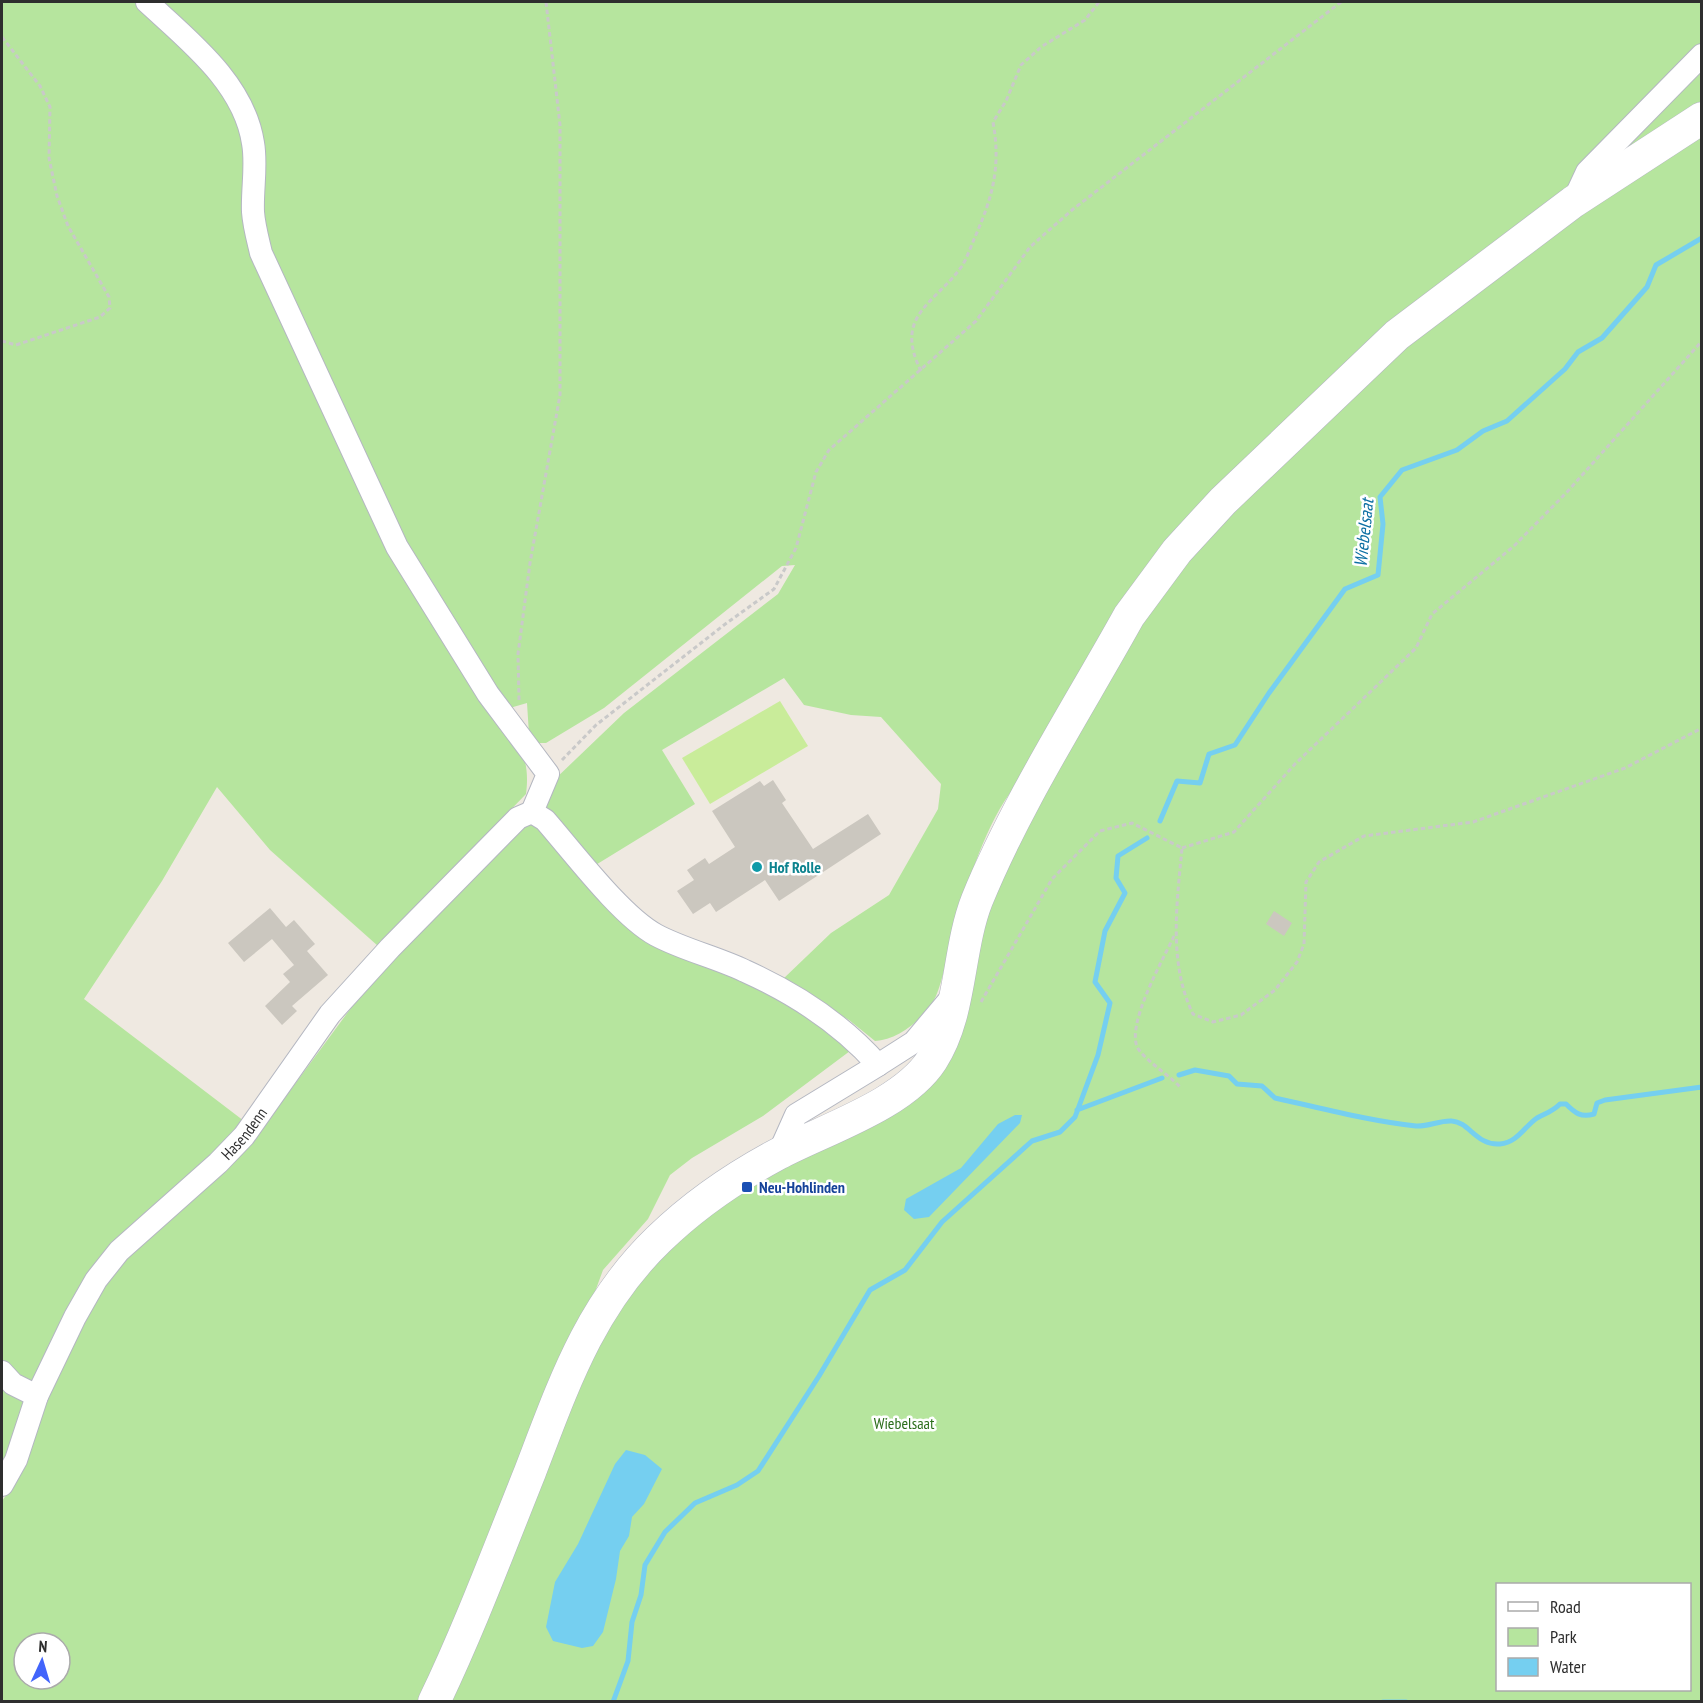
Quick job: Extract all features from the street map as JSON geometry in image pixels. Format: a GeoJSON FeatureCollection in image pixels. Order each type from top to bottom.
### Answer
{"type":"FeatureCollection","features":[{"type":"Feature","properties":{"kind":"main road"},"geometry":{"type":"LineString","coordinates":[[434,1701],[489,1576],[570,1368],[601,1308],[620,1280],[684,1218],[739,1176],[908,1086],[930,1064],[943,1041],[975,906],[999,847],[1129,616],[1154,579],[1223,501],[1397,335],[1573,202],[1701,118]]}},
{"type":"Feature","properties":{"kind":"street"},"geometry":{"type":"LineString","coordinates":[[147,2],[202,53],[227,84],[244,112],[253,143],[254,213],[261,253],[397,547],[488,694],[548,774],[532,812],[545,820],[636,922],[656,935],[745,970],[812,1006],[855,1039],[878,1065]]}},
{"type":"Feature","properties":{"kind":"street"},"geometry":{"type":"LineString","coordinates":[[1573,202],[1587,172],[1701,55]]}},
{"type":"Feature","properties":{"kind":"street","name":"Hasendenn"},"geometry":{"type":"LineString","coordinates":[[2,1485],[16,1460],[37,1396],[75,1317],[96,1280],[119,1251],[218,1163],[244,1136],[330,1014],[390,948],[518,818],[532,812]]}},
{"type":"Feature","properties":{"kind":"street"},"geometry":{"type":"LineString","coordinates":[[779,1153],[796,1115],[914,1042],[952,1007]]}},
{"type":"Feature","properties":{"kind":"street"},"geometry":{"type":"LineString","coordinates":[[2,1372],[13,1384],[37,1396]]}},
{"type":"Feature","properties":{"kind":"path"},"geometry":{"type":"LineString","coordinates":[[520,704],[518,654],[530,562],[560,395],[560,125],[546,2]]}},
{"type":"Feature","properties":{"kind":"path"},"geometry":{"type":"LineString","coordinates":[[921,372],[914,358],[913,326],[922,307],[962,266],[978,231],[997,172],[998,149],[993,122],[1006,101],[1021,65],[1041,47],[1085,20],[1100,2]]}},
{"type":"Feature","properties":{"kind":"path"},"geometry":{"type":"LineString","coordinates":[[548,774],[596,725],[774,589],[796,548],[816,472],[829,450],[921,372],[976,321],[1030,248],[1072,210],[1341,2]]}},
{"type":"Feature","properties":{"kind":"path"},"geometry":{"type":"LineString","coordinates":[[2,37],[40,86],[50,107],[49,158],[57,196],[68,226],[109,297],[110,308],[100,317],[16,345],[2,341]]}},
{"type":"Feature","properties":{"kind":"path"},"geometry":{"type":"LineString","coordinates":[[952,1007],[972,1017],[1052,879],[1100,831],[1132,823],[1182,848],[1234,832],[1296,764],[1416,648],[1432,614],[1514,546],[1567,492],[1701,341]]}},
{"type":"Feature","properties":{"kind":"path"},"geometry":{"type":"LineString","coordinates":[[1182,848],[1175,934],[1186,1000],[1193,1014],[1213,1022],[1241,1015],[1275,990],[1297,962],[1304,944],[1306,882],[1319,862],[1364,836],[1473,822],[1625,768],[1701,728]]}},
{"type":"Feature","properties":{"kind":"path"},"geometry":{"type":"LineString","coordinates":[[1175,934],[1139,1013],[1134,1033],[1138,1049],[1181,1088]]}},
{"type":"Feature","properties":{"kind":"green space"},"geometry":{"type":"Polygon","coordinates":[[[2,2],[1701,2],[1701,1701],[441,1701],[616,1295],[716,1201],[944,1058],[965,1023],[979,941],[994,887],[1029,815],[1010,793],[991,826],[975,863],[936,996],[918,1020],[893,1037],[875,1041],[849,1020],[782,980],[831,933],[889,895],[938,809],[941,784],[881,717],[851,715],[804,705],[784,678],[662,750],[695,804],[594,866],[544,804],[552,782],[624,713],[778,594],[795,565],[782,566],[604,708],[546,743],[539,743],[529,734],[527,703],[496,712],[521,750],[526,769],[526,794],[378,946],[270,850],[217,787],[162,881],[84,999],[244,1121],[188,1181],[117,1244],[36,1387],[2,1366],[2,2]]]}},
{"type":"Feature","properties":{"kind":"green space"},"geometry":{"type":"Polygon","coordinates":[[[780,701],[808,746],[710,804],[682,758],[780,701]]]}},
{"type":"Feature","properties":{"kind":"green space"},"geometry":{"type":"Polygon","coordinates":[[[532,822],[632,929],[751,978],[854,1048],[763,1116],[692,1158],[670,1175],[648,1219],[603,1270],[570,1360],[428,1701],[2,1702],[2,1501],[7,1494],[80,1317],[125,1256],[250,1145],[393,951],[514,829],[532,822]]]}},
{"type":"Feature","properties":{"kind":"green space"},"geometry":{"type":"Polygon","coordinates":[[[2,1379],[29,1408],[2,1478],[2,1379]]]}},
{"type":"Feature","properties":{"kind":"water"},"geometry":{"type":"Polygon","coordinates":[[[1015,1115],[1022,1115],[1020,1123],[929,1217],[914,1219],[904,1210],[906,1199],[961,1168],[998,1124],[1015,1115]]]}},
{"type":"Feature","properties":{"kind":"water"},"geometry":{"type":"Polygon","coordinates":[[[626,1450],[645,1455],[662,1469],[644,1504],[632,1517],[629,1536],[620,1551],[616,1579],[603,1632],[593,1646],[582,1648],[553,1641],[546,1627],[555,1582],[578,1544],[615,1464],[626,1450]]]}},
{"type":"Feature","properties":{"kind":"building"},"geometry":{"type":"Polygon","coordinates":[[[773,780],[786,800],[782,803],[813,849],[868,814],[881,834],[779,901],[765,880],[716,912],[710,903],[693,914],[677,891],[694,880],[687,870],[705,858],[709,864],[735,847],[712,811],[760,781],[764,786],[773,780]]]}},
{"type":"Feature","properties":{"kind":"building"},"geometry":{"type":"Polygon","coordinates":[[[270,908],[286,927],[294,920],[315,944],[307,951],[328,975],[292,1006],[297,1011],[282,1025],[265,1006],[290,982],[283,974],[294,965],[272,939],[244,962],[228,943],[270,908]]]}},
{"type":"Feature","properties":{"kind":"building"},"geometry":{"type":"Polygon","coordinates":[[[1274,911],[1292,923],[1284,936],[1266,924],[1274,911]]]}},
{"type":"Feature","properties":{"kind":"waterway","name":"Wiebelsaat"},"geometry":{"type":"LineString","coordinates":[[1160,821],[1177,781],[1200,783],[1209,754],[1235,745],[1269,693],[1345,589],[1378,575],[1383,524],[1380,497],[1402,470],[1457,450],[1483,431],[1507,421],[1565,369],[1578,352],[1602,338],[1647,287],[1656,265],[1702,238]]}},
{"type":"Feature","properties":{"kind":"waterway","name":"Wiebelsaat"},"geometry":{"type":"LineString","coordinates":[[613,1702],[628,1661],[632,1622],[641,1595],[645,1565],[665,1532],[695,1503],[737,1485],[758,1471],[819,1376],[870,1290],[905,1270],[942,1222],[1032,1141],[1060,1132],[1075,1117],[1098,1055],[1110,1003],[1095,982],[1105,931],[1125,893],[1116,878],[1118,856],[1147,838]]}},
{"type":"Feature","properties":{"kind":"waterway"},"geometry":{"type":"LineString","coordinates":[[1179,1075],[1195,1070],[1229,1076],[1237,1084],[1262,1086],[1275,1098],[1398,1124],[1420,1126],[1458,1122],[1479,1138],[1492,1144],[1512,1140],[1537,1118],[1552,1111],[1560,1104],[1566,1104],[1578,1114],[1589,1115],[1594,1114],[1597,1103],[1605,1100],[1702,1087]]}},
{"type":"Feature","properties":{"kind":"waterway"},"geometry":{"type":"LineString","coordinates":[[1077,1110],[1162,1078]]}},
{"type":"Feature","properties":{"kind":"waterway"},"geometry":{"type":"LineString","coordinates":[[1383,1702],[1406,1702]]}},
{"type":"Feature","properties":{"kind":"place","name":"Hof Rolle"},"geometry":{"type":"Point","coordinates":[757,867]}},
{"type":"Feature","properties":{"kind":"place","name":"Neu-Hohlinden"},"geometry":{"type":"Point","coordinates":[747,1187]}}]}
